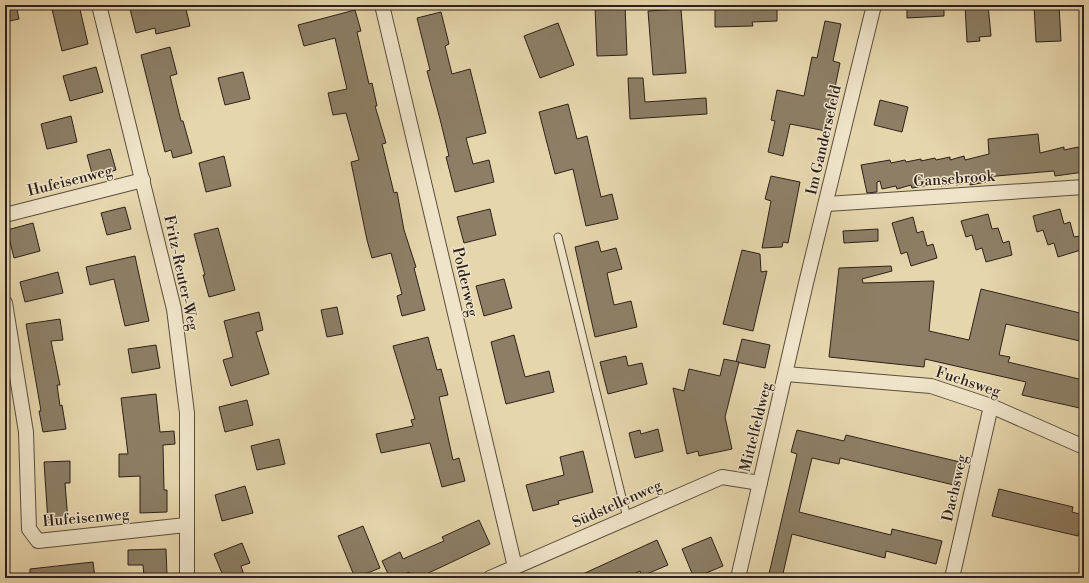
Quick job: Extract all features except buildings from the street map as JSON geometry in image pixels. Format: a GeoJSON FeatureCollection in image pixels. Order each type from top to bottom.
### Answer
{"type":"FeatureCollection","features":[{"type":"Feature","properties":{"kind":"street","name":"Fritz-Reuter-Weg"},"geometry":{"type":"LineString","coordinates":[[99,5],[174,309],[187,413],[187,578]]}},
{"type":"Feature","properties":{"kind":"street","name":"Polderweg"},"geometry":{"type":"LineString","coordinates":[[382,5],[515,567]]}},
{"type":"Feature","properties":{"kind":"street","name":"Im Gandersefeld"},"geometry":{"type":"LineString","coordinates":[[806,283],[827,204],[874,5]]}},
{"type":"Feature","properties":{"kind":"street","name":"Hufeisenweg"},"geometry":{"type":"LineString","coordinates":[[5,215],[143,180]]}},
{"type":"Feature","properties":{"kind":"street","name":"Gansebrook"},"geometry":{"type":"LineString","coordinates":[[827,204],[1084,187]]}},
{"type":"Feature","properties":{"kind":"street","name":"Mittelfeldweg"},"geometry":{"type":"LineString","coordinates":[[738,578],[806,283]]}},
{"type":"Feature","properties":{"kind":"street","name":"Hufeisenweg"},"geometry":{"type":"LineString","coordinates":[[5,303],[26,432],[29,529],[38,541],[186,525]]}},
{"type":"Feature","properties":{"kind":"street","name":"Fuchsweg"},"geometry":{"type":"LineString","coordinates":[[786,374],[931,386],[990,406],[1084,446]]}},
{"type":"Feature","properties":{"kind":"street","name":"Dachsweg"},"geometry":{"type":"LineString","coordinates":[[952,578],[990,406]]}},
{"type":"Feature","properties":{"kind":"street","name":"Südstellenweg"},"geometry":{"type":"LineString","coordinates":[[490,578],[722,477],[760,483]]}},
{"type":"Feature","properties":{"kind":"lane"},"geometry":{"type":"LineString","coordinates":[[558,237],[627,518]]}}]}
